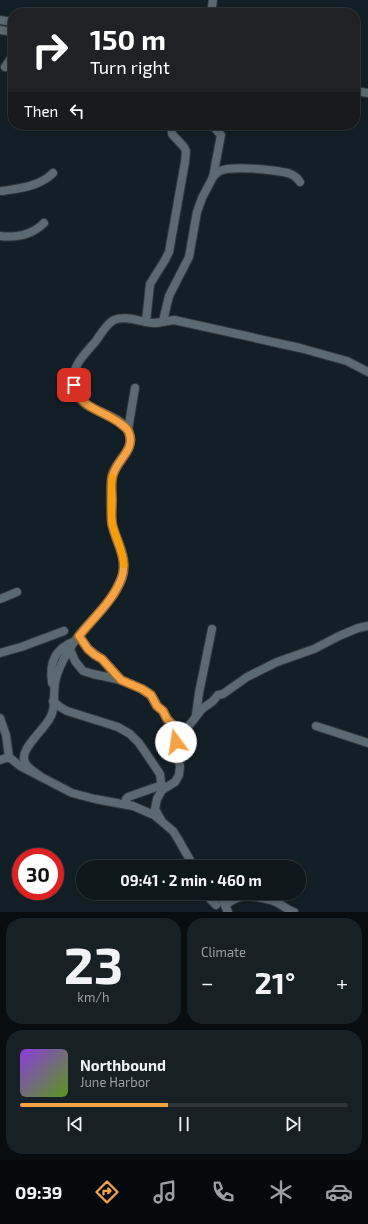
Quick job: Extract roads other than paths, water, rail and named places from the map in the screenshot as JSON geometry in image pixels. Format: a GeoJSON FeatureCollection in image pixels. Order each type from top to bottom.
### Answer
{"type":"FeatureCollection","features":[{"type":"Feature","properties":{"kind":"street"},"geometry":{"type":"LineString","coordinates":[[5,67],[8,62]]}},
{"type":"Feature","properties":{"kind":"street"},"geometry":{"type":"LineString","coordinates":[[146,322],[150,284],[169,252],[185,162],[186,151],[172,134],[172,130]]}},
{"type":"Feature","properties":{"kind":"street"},"geometry":{"type":"LineString","coordinates":[[163,321],[169,296],[190,257],[197,212],[202,198],[213,177],[221,135],[216,130]]}},
{"type":"Feature","properties":{"kind":"street"},"geometry":{"type":"LineString","coordinates":[[213,177],[219,171],[232,168],[251,169],[289,173],[297,177],[300,182]]}},
{"type":"Feature","properties":{"kind":"street"},"geometry":{"type":"LineString","coordinates":[[2,191],[27,187],[39,183],[53,173]]}},
{"type":"Feature","properties":{"kind":"street"},"geometry":{"type":"LineString","coordinates":[[0,236],[20,236],[39,229],[44,223]]}},
{"type":"Feature","properties":{"kind":"street"},"geometry":{"type":"LineString","coordinates":[[128,430],[113,417],[82,402],[76,394],[73,378],[74,372],[85,352],[103,330],[114,320],[125,319],[155,323],[174,320],[230,333],[274,341],[347,361],[368,372]]}},
{"type":"Feature","properties":{"kind":"street"},"geometry":{"type":"LineString","coordinates":[[135,388],[128,430],[131,442],[128,451],[116,468],[112,479],[112,525],[123,557],[124,568],[122,578],[113,595],[75,642],[65,645],[58,651],[54,659],[52,679],[54,697],[52,716],[25,750],[20,766],[72,793],[141,808],[161,820]]}},
{"type":"Feature","properties":{"kind":"street"},"geometry":{"type":"LineString","coordinates":[[0,599],[17,592]]}},
{"type":"Feature","properties":{"kind":"street"},"geometry":{"type":"LineString","coordinates":[[176,742],[202,709],[213,701],[218,695],[223,694],[247,678],[276,662],[314,649],[358,628],[368,626]]}},
{"type":"Feature","properties":{"kind":"street"},"geometry":{"type":"LineString","coordinates":[[196,716],[199,693],[212,629]]}},
{"type":"Feature","properties":{"kind":"street"},"geometry":{"type":"LineString","coordinates":[[0,653],[64,631]]}},
{"type":"Feature","properties":{"kind":"street"},"geometry":{"type":"LineString","coordinates":[[75,642],[102,659],[121,680]]}},
{"type":"Feature","properties":{"kind":"street"},"geometry":{"type":"LineString","coordinates":[[75,642],[75,661],[83,670],[93,674],[121,680],[142,689],[151,695],[157,706],[163,711],[171,723],[176,742],[175,750],[180,766],[179,775],[175,782],[162,788],[128,797],[126,799],[127,805]]}},
{"type":"Feature","properties":{"kind":"street"},"geometry":{"type":"LineString","coordinates":[[54,697],[60,707],[67,711],[118,727],[130,734],[139,743],[160,774],[162,788],[155,809],[161,820],[178,839],[190,860]]}},
{"type":"Feature","properties":{"kind":"street"},"geometry":{"type":"LineString","coordinates":[[0,718],[6,735],[9,756]]}},
{"type":"Feature","properties":{"kind":"street"},"geometry":{"type":"LineString","coordinates":[[316,726],[368,743]]}},
{"type":"Feature","properties":{"kind":"street"},"geometry":{"type":"LineString","coordinates":[[9,756],[20,762]]}},
{"type":"Feature","properties":{"kind":"street"},"geometry":{"type":"LineString","coordinates":[[0,760],[9,756]]}},
{"type":"Feature","properties":{"kind":"street"},"geometry":{"type":"LineString","coordinates":[[227,908],[232,899],[242,896],[254,896],[277,902],[286,910],[294,912]]}},
{"type":"Feature","properties":{"kind":"street"},"geometry":{"type":"LineString","coordinates":[[211,900],[216,905]]}}]}
